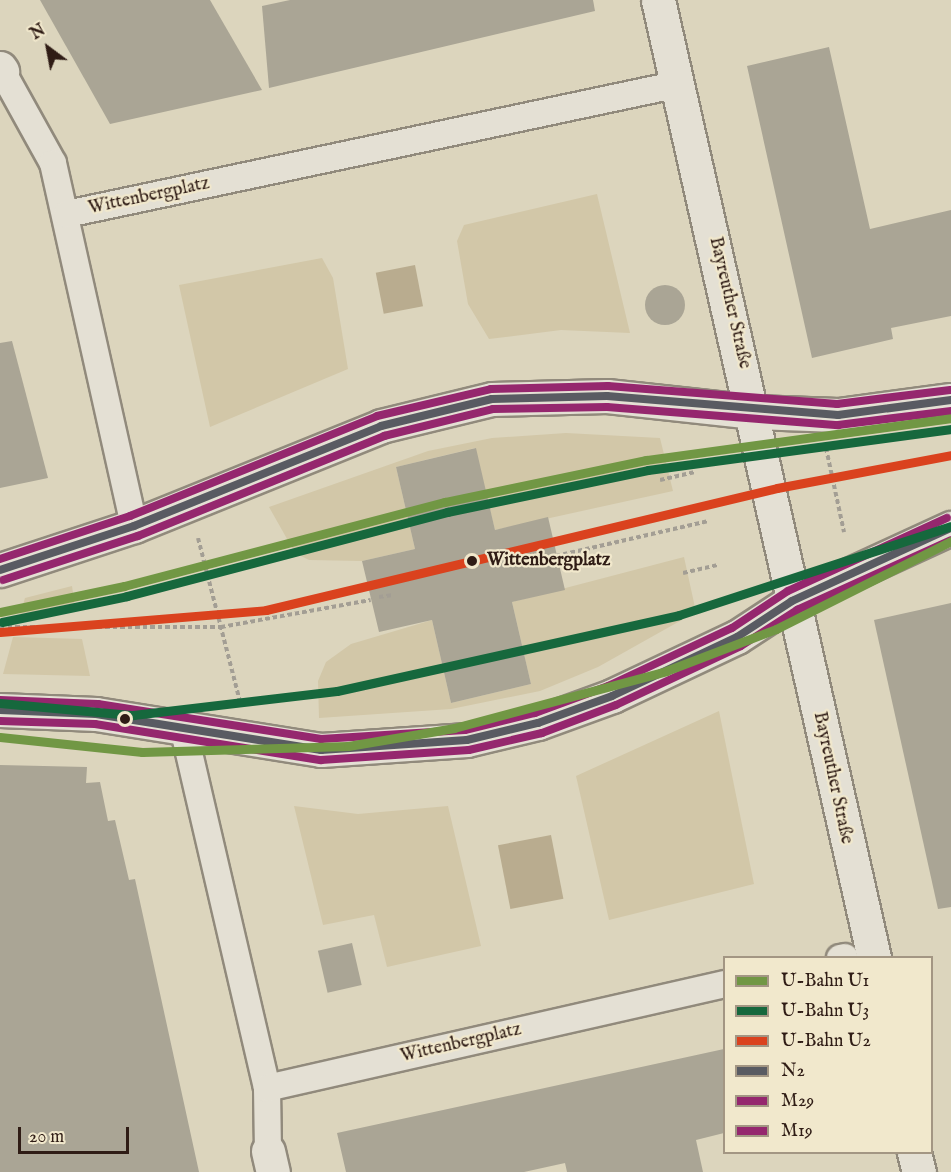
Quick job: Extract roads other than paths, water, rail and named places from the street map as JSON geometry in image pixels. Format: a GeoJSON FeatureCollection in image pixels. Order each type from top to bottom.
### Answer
{"type":"FeatureCollection","features":[{"type":"Feature","properties":{"kind":"main road","name":"Bayreuther Straße"},"geometry":{"type":"LineString","coordinates":[[658,0],[754,412],[792,601],[853,956]]}},
{"type":"Feature","properties":{"kind":"main road"},"geometry":{"type":"LineString","coordinates":[[0,570],[134,526],[317,449],[482,400],[607,396],[754,412],[838,415],[951,400]]}},
{"type":"Feature","properties":{"kind":"main road"},"geometry":{"type":"LineString","coordinates":[[0,710],[96,714],[321,750],[467,740],[538,723],[612,696],[737,637],[792,601],[951,528]]}},
{"type":"Feature","properties":{"kind":"main road"},"geometry":{"type":"LineString","coordinates":[[915,1154],[919,1172]]}},
{"type":"Feature","properties":{"kind":"street"},"geometry":{"type":"LineString","coordinates":[[1,70],[53,163],[67,214]]}},
{"type":"Feature","properties":{"kind":"street","name":"Wittenbergplatz"},"geometry":{"type":"LineString","coordinates":[[134,526],[67,214],[679,84]]}},
{"type":"Feature","properties":{"kind":"street"},"geometry":{"type":"LineString","coordinates":[[188,728],[267,1088],[270,1161]]}},
{"type":"Feature","properties":{"kind":"street","name":"Wittenbergplatz"},"geometry":{"type":"LineString","coordinates":[[267,1088],[723,984]]}},
{"type":"Feature","properties":{"kind":"metro line","name":"U1"},"geometry":{"type":"LineString","coordinates":[[0,612],[124,586],[445,502],[646,460],[951,418]]}},
{"type":"Feature","properties":{"kind":"metro line","name":"U3"},"geometry":{"type":"LineString","coordinates":[[2,622],[127,596],[447,512],[648,470],[951,429]]}},
{"type":"Feature","properties":{"kind":"metro line","name":"U2"},"geometry":{"type":"LineString","coordinates":[[0,632],[266,610],[777,488],[951,455]]}},
{"type":"Feature","properties":{"kind":"metro line","name":"U3"},"geometry":{"type":"LineString","coordinates":[[0,703],[133,715],[337,691],[679,615],[951,526]]}},
{"type":"Feature","properties":{"kind":"metro line","name":"U1"},"geometry":{"type":"LineString","coordinates":[[0,737],[142,752],[348,746],[454,728],[666,671],[776,629],[951,541]]}},
{"type":"Feature","properties":{"kind":"place","name":"Wittenbergplatz"},"geometry":{"type":"Point","coordinates":[472,561]}}]}
